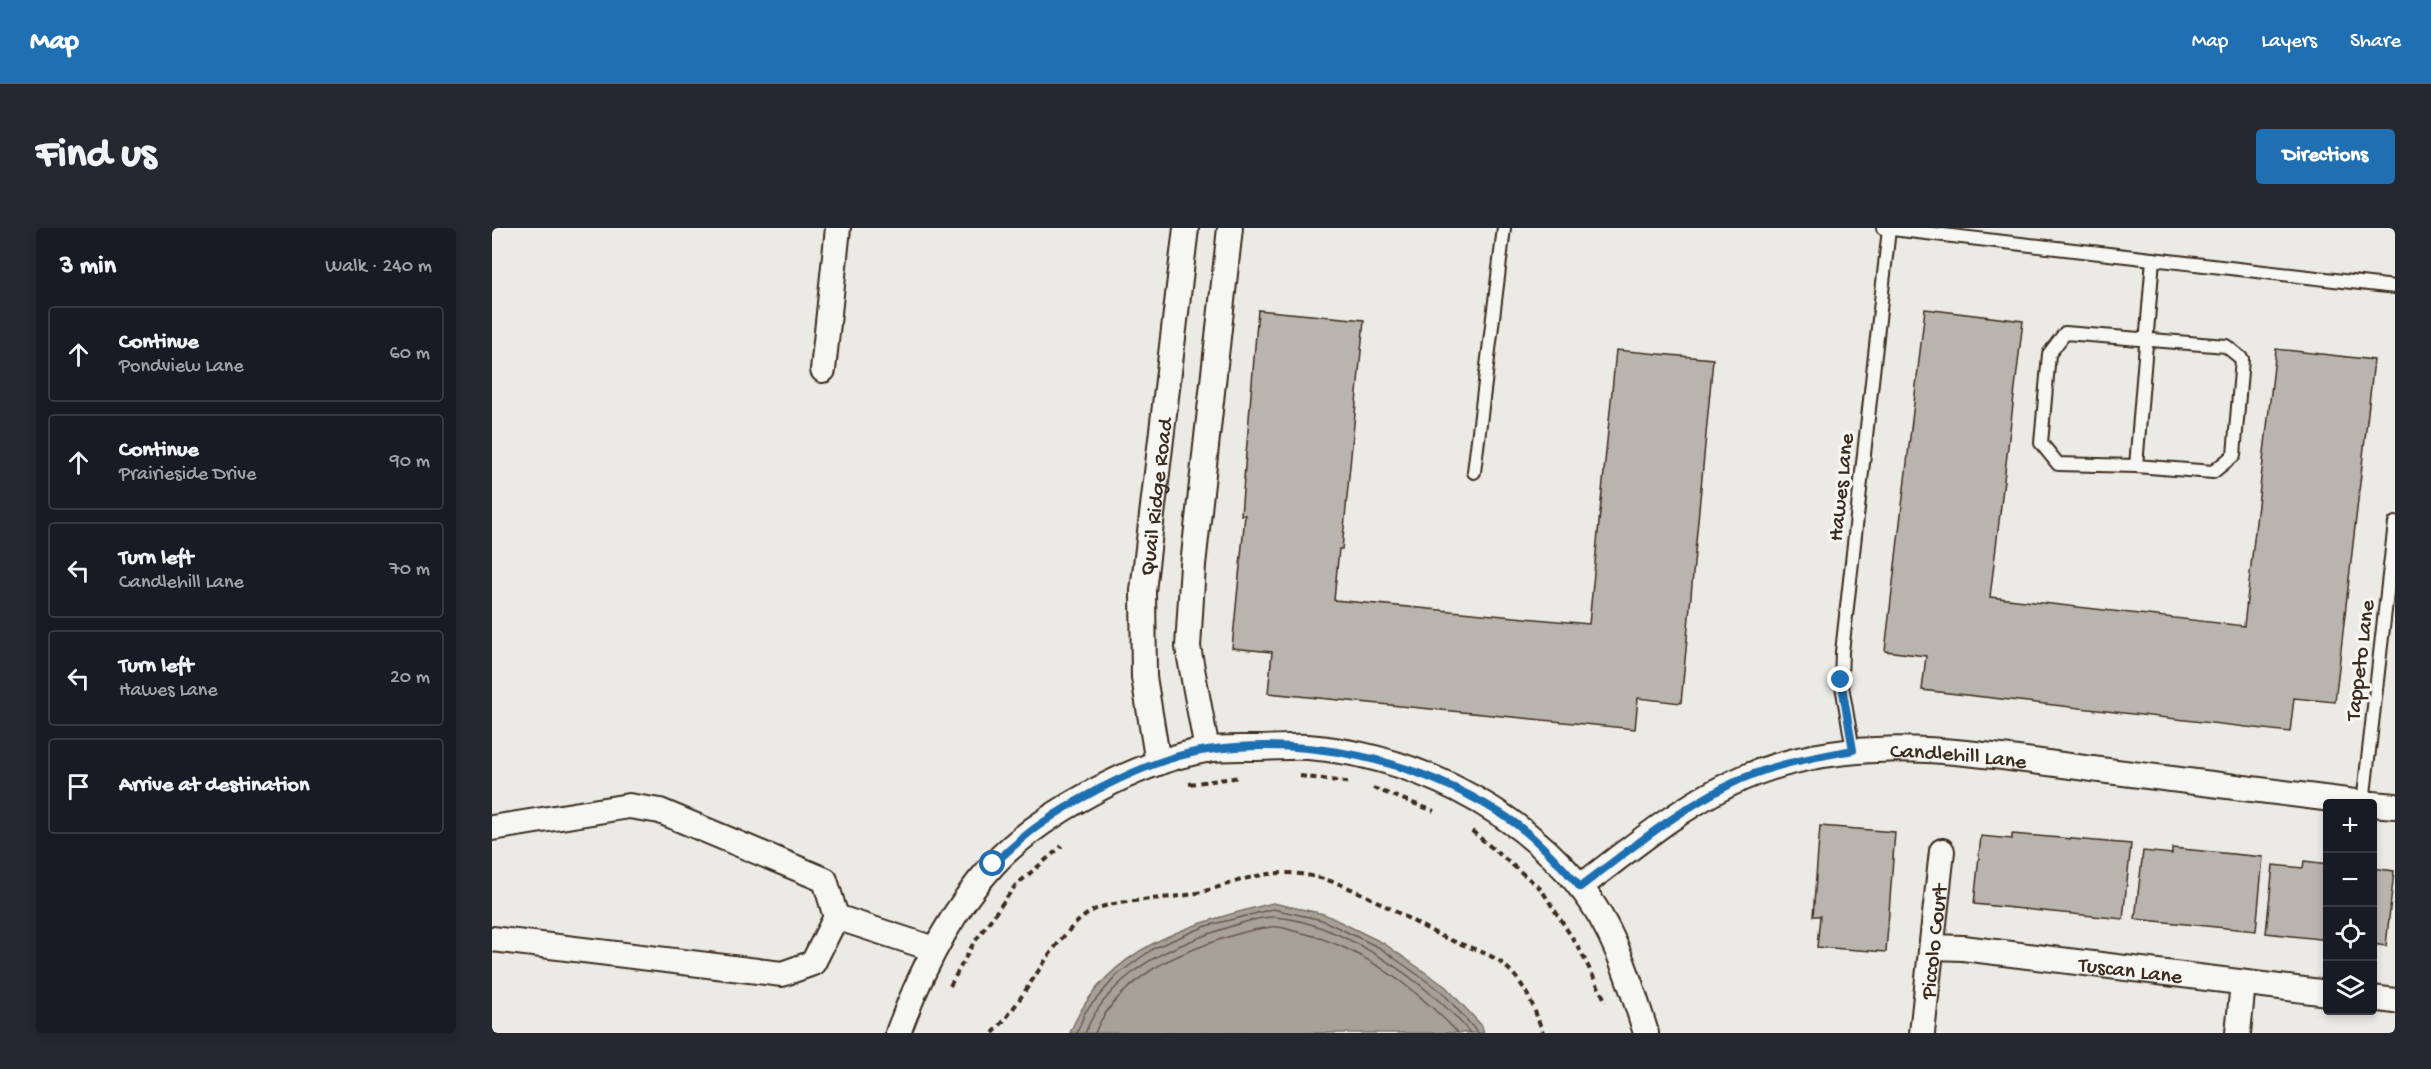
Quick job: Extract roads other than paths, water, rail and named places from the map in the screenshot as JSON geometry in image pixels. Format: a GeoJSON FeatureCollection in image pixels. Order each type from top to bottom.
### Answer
{"type":"FeatureCollection","features":[{"type":"Feature","properties":{"kind":"street"},"geometry":{"type":"LineString","coordinates":[[823,370],[838,228]]}},
{"type":"Feature","properties":{"kind":"street","name":"Quail Ridge Road"},"geometry":{"type":"LineString","coordinates":[[1158,763],[1144,677],[1143,591],[1185,228]]}},
{"type":"Feature","properties":{"kind":"street","name":"Quail Ridge Road"},"geometry":{"type":"LineString","coordinates":[[1207,750],[1188,647],[1193,565],[1230,228]]}},
{"type":"Feature","properties":{"kind":"street"},"geometry":{"type":"LineString","coordinates":[[898,1033],[913,990],[934,949],[961,905],[993,864],[1037,826],[1086,796],[1158,763],[1207,750],[1308,747],[1363,757],[1428,776],[1501,813],[1545,848],[1580,887],[1613,938],[1646,1033]]}},
{"type":"Feature","properties":{"kind":"street","name":"Candlehill Lane"},"geometry":{"type":"LineString","coordinates":[[1580,887],[1678,814],[1730,784],[1787,763],[1853,750],[1938,749],[2337,799]]}},
{"type":"Feature","properties":{"kind":"street","name":"Candlehill Lane"},"geometry":{"type":"LineString","coordinates":[[2377,804],[2395,806]]}},
{"type":"Feature","properties":{"kind":"street"},"geometry":{"type":"LineString","coordinates":[[492,828],[629,806],[660,811],[825,880],[836,917],[813,963],[782,974],[492,939]]}},
{"type":"Feature","properties":{"kind":"street","name":"Piccolo Court"},"geometry":{"type":"LineString","coordinates":[[1922,1033],[1942,851]]}},
{"type":"Feature","properties":{"kind":"street"},"geometry":{"type":"LineString","coordinates":[[836,917],[934,949]]}},
{"type":"Feature","properties":{"kind":"street","name":"Tuscan Lane"},"geometry":{"type":"LineString","coordinates":[[1932,947],[1963,948],[2323,992]]}},
{"type":"Feature","properties":{"kind":"street"},"geometry":{"type":"LineString","coordinates":[[2238,1033],[2243,983]]}},
{"type":"Feature","properties":{"kind":"street"},"geometry":{"type":"LineString","coordinates":[[2377,999],[2395,1001]]}},
{"type":"Feature","properties":{"kind":"lane"},"geometry":{"type":"LineString","coordinates":[[1474,472],[1504,228]]}},
{"type":"Feature","properties":{"kind":"lane"},"geometry":{"type":"LineString","coordinates":[[1883,228],[2395,287]]}},
{"type":"Feature","properties":{"kind":"lane","name":"Hawes Lane"},"geometry":{"type":"LineString","coordinates":[[1853,750],[1841,680],[1842,652],[1889,229]]}},
{"type":"Feature","properties":{"kind":"lane"},"geometry":{"type":"LineString","coordinates":[[2136,466],[2153,259]]}},
{"type":"Feature","properties":{"kind":"lane"},"geometry":{"type":"LineString","coordinates":[[2065,333],[2226,346],[2242,359],[2234,455],[2213,472],[2136,466],[2058,464],[2041,443],[2049,354],[2065,333]]}},
{"type":"Feature","properties":{"kind":"lane","name":"Tappeto Lane"},"geometry":{"type":"LineString","coordinates":[[2369,799],[2395,523]]}},
{"type":"Feature","properties":{"kind":"water"},"geometry":{"type":"Polygon","coordinates":[[[1273,903],[1324,914],[1383,943],[1446,987],[1482,1026],[1484,1033],[1070,1033],[1085,1003],[1105,979],[1128,959],[1153,943],[1182,930],[1273,903]]]}}]}
